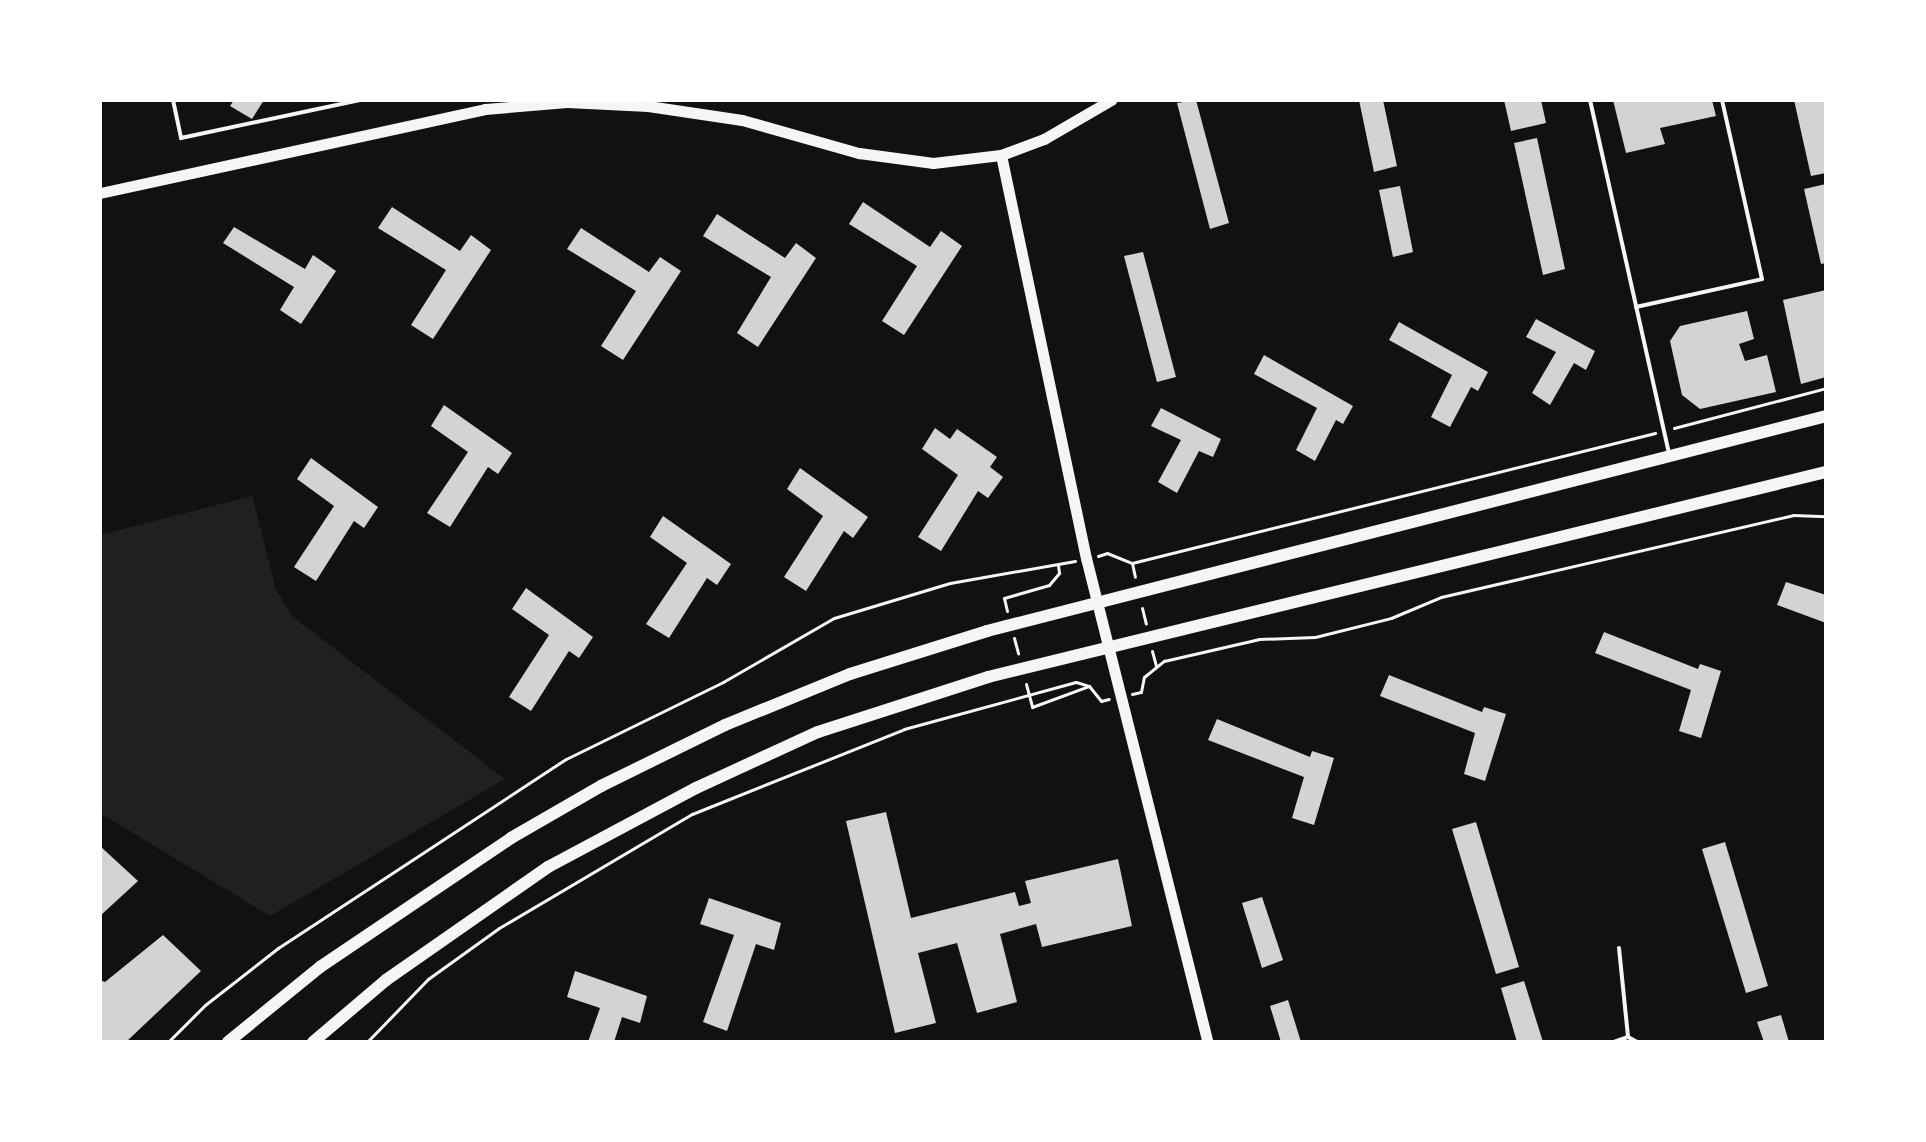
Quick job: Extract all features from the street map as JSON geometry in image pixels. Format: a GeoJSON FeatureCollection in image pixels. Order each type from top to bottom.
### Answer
{"type":"FeatureCollection","features":[{"type":"Feature","properties":{"kind":"main road"},"geometry":{"type":"LineString","coordinates":[[228,1042],[320,967],[415,900],[601,786],[725,725],[850,674],[1139,592],[1826,416]]}},
{"type":"Feature","properties":{"kind":"main road"},"geometry":{"type":"LineString","coordinates":[[313,1042],[386,980],[506,894],[696,788],[864,715],[1149,637],[1826,472]]}},
{"type":"Feature","properties":{"kind":"street"},"geometry":{"type":"LineString","coordinates":[[100,193],[484,105],[567,102],[648,106],[742,120],[859,153],[933,163],[1001,155],[1044,139],[1111,100]]}},
{"type":"Feature","properties":{"kind":"street"},"geometry":{"type":"LineString","coordinates":[[1001,155],[1097,604],[1208,1042]]}},
{"type":"Feature","properties":{"kind":"lane"},"geometry":{"type":"LineString","coordinates":[[173,100],[181,138],[360,100]]}},
{"type":"Feature","properties":{"kind":"lane"},"geometry":{"type":"LineString","coordinates":[[1590,100],[1669,454]]}},
{"type":"Feature","properties":{"kind":"lane"},"geometry":{"type":"LineString","coordinates":[[1636,307],[1762,279],[1722,100]]}},
{"type":"Feature","properties":{"kind":"lane"},"geometry":{"type":"LineString","coordinates":[[1619,948],[1628,1037]]}},
{"type":"Feature","properties":{"kind":"lane"},"geometry":{"type":"LineString","coordinates":[[1614,1042],[1628,1037],[1637,1042]]}},
{"type":"Feature","properties":{"kind":"path"},"geometry":{"type":"LineString","coordinates":[[1107,553],[1132,563],[1826,388]]}},
{"type":"Feature","properties":{"kind":"path"},"geometry":{"type":"LineString","coordinates":[[1141,692],[1144,677],[1156,666],[1259,639],[1315,637],[1391,618],[1441,597],[1793,515],[1826,516]]}},
{"type":"Feature","properties":{"kind":"path"},"geometry":{"type":"LineString","coordinates":[[1132,563],[1156,666]]}},
{"type":"Feature","properties":{"kind":"path"},"geometry":{"type":"LineString","coordinates":[[168,1042],[278,948],[566,759],[723,682],[834,618],[950,583],[1058,565],[1049,585],[1004,598],[1008,614]]}},
{"type":"Feature","properties":{"kind":"path"},"geometry":{"type":"LineString","coordinates":[[1012,629],[1020,660]]}},
{"type":"Feature","properties":{"kind":"path"},"geometry":{"type":"LineString","coordinates":[[1024,676],[1032,707],[1089,686]]}},
{"type":"Feature","properties":{"kind":"path"},"geometry":{"type":"LineString","coordinates":[[367,1042],[428,979],[487,936],[692,814],[904,729],[1076,682],[1089,686],[1101,701]]}},
{"type":"Feature","properties":{"kind":"shaded area"},"geometry":{"type":"Polygon","coordinates":[[[252,496],[276,590],[293,617],[505,779],[270,916],[100,813],[100,535],[252,496]]]}},
{"type":"Feature","properties":{"kind":"building"},"geometry":{"type":"Polygon","coordinates":[[[234,100],[264,100],[252,119],[230,106],[234,100]]]}},
{"type":"Feature","properties":{"kind":"building"},"geometry":{"type":"Polygon","coordinates":[[[1196,100],[1229,223],[1210,229],[1177,103],[1196,100]]]}},
{"type":"Feature","properties":{"kind":"building"},"geometry":{"type":"Polygon","coordinates":[[[1359,100],[1383,100],[1397,166],[1374,172],[1359,100]]]}},
{"type":"Feature","properties":{"kind":"building"},"geometry":{"type":"Polygon","coordinates":[[[1504,100],[1541,100],[1546,123],[1511,131],[1504,100]]]}},
{"type":"Feature","properties":{"kind":"building"},"geometry":{"type":"Polygon","coordinates":[[[1613,100],[1712,100],[1716,116],[1660,128],[1665,144],[1626,153],[1613,100]]]}},
{"type":"Feature","properties":{"kind":"building"},"geometry":{"type":"Polygon","coordinates":[[[1794,100],[1826,100],[1826,173],[1811,176],[1794,100]]]}},
{"type":"Feature","properties":{"kind":"building"},"geometry":{"type":"Polygon","coordinates":[[[1537,138],[1565,269],[1543,275],[1514,143],[1537,138]]]}},
{"type":"Feature","properties":{"kind":"building"},"geometry":{"type":"Polygon","coordinates":[[[1826,184],[1826,263],[1821,264],[1804,189],[1826,184]]]}},
{"type":"Feature","properties":{"kind":"building"},"geometry":{"type":"Polygon","coordinates":[[[1400,186],[1413,252],[1393,257],[1379,190],[1400,186]]]}},
{"type":"Feature","properties":{"kind":"building"},"geometry":{"type":"Polygon","coordinates":[[[863,202],[930,247],[941,231],[962,246],[904,335],[882,321],[917,266],[849,224],[863,202]]]}},
{"type":"Feature","properties":{"kind":"building"},"geometry":{"type":"Polygon","coordinates":[[[392,207],[460,251],[471,235],[491,250],[433,339],[411,325],[446,270],[378,228],[392,207]]]}},
{"type":"Feature","properties":{"kind":"building"},"geometry":{"type":"Polygon","coordinates":[[[717,214],[785,258],[796,243],[816,258],[758,347],[737,333],[771,277],[703,236],[717,214]]]}},
{"type":"Feature","properties":{"kind":"building"},"geometry":{"type":"Polygon","coordinates":[[[234,227],[305,269],[313,255],[336,271],[301,324],[280,310],[294,287],[223,243],[234,227]]]}},
{"type":"Feature","properties":{"kind":"building"},"geometry":{"type":"Polygon","coordinates":[[[581,228],[649,272],[660,257],[681,271],[623,360],[601,346],[636,291],[567,249],[581,228]]]}},
{"type":"Feature","properties":{"kind":"building"},"geometry":{"type":"Polygon","coordinates":[[[1143,252],[1176,377],[1157,382],[1124,256],[1143,252]]]}},
{"type":"Feature","properties":{"kind":"building"},"geometry":{"type":"Polygon","coordinates":[[[1826,290],[1826,377],[1801,384],[1783,300],[1826,290]]]}},
{"type":"Feature","properties":{"kind":"building"},"geometry":{"type":"Polygon","coordinates":[[[1747,311],[1754,339],[1739,344],[1745,361],[1767,355],[1776,392],[1700,409],[1682,395],[1670,341],[1680,326],[1747,311]]]}},
{"type":"Feature","properties":{"kind":"building"},"geometry":{"type":"Polygon","coordinates":[[[1536,319],[1595,351],[1586,370],[1574,363],[1550,405],[1532,393],[1556,352],[1526,337],[1536,319]]]}},
{"type":"Feature","properties":{"kind":"building"},"geometry":{"type":"Polygon","coordinates":[[[1399,322],[1488,372],[1478,391],[1471,387],[1450,427],[1431,417],[1452,375],[1389,340],[1399,322]]]}},
{"type":"Feature","properties":{"kind":"building"},"geometry":{"type":"Polygon","coordinates":[[[1264,355],[1353,406],[1343,424],[1336,420],[1315,461],[1296,450],[1317,408],[1254,374],[1264,355]]]}},
{"type":"Feature","properties":{"kind":"building"},"geometry":{"type":"Polygon","coordinates":[[[444,405],[512,453],[498,474],[488,467],[450,527],[427,513],[468,452],[431,426],[444,405]]]}},
{"type":"Feature","properties":{"kind":"building"},"geometry":{"type":"Polygon","coordinates":[[[1161,408],[1221,439],[1213,457],[1199,451],[1177,493],[1158,482],[1181,440],[1151,426],[1161,408]]]}},
{"type":"Feature","properties":{"kind":"building"},"geometry":{"type":"Polygon","coordinates":[[[935,428],[950,439],[957,429],[997,457],[990,467],[1003,477],[988,498],[978,491],[941,551],[918,537],[958,475],[922,449],[935,428]]]}},
{"type":"Feature","properties":{"kind":"building"},"geometry":{"type":"Polygon","coordinates":[[[311,458],[378,507],[364,528],[354,521],[316,581],[294,567],[334,506],[297,479],[311,458]]]}},
{"type":"Feature","properties":{"kind":"building"},"geometry":{"type":"Polygon","coordinates":[[[800,468],[868,517],[853,538],[844,531],[806,591],[784,577],[823,516],[787,489],[800,468]]]}},
{"type":"Feature","properties":{"kind":"building"},"geometry":{"type":"Polygon","coordinates":[[[663,516],[731,564],[717,585],[707,578],[669,638],[646,624],[687,563],[650,537],[663,516]]]}},
{"type":"Feature","properties":{"kind":"building"},"geometry":{"type":"Polygon","coordinates":[[[1786,582],[1826,595],[1826,623],[1777,605],[1786,582]]]}},
{"type":"Feature","properties":{"kind":"building"},"geometry":{"type":"Polygon","coordinates":[[[526,588],[593,637],[579,658],[569,651],[531,711],[509,697],[549,635],[512,609],[526,588]]]}},
{"type":"Feature","properties":{"kind":"building"},"geometry":{"type":"Polygon","coordinates":[[[1604,632],[1698,669],[1700,664],[1721,671],[1701,738],[1679,731],[1691,690],[1595,653],[1604,632]]]}},
{"type":"Feature","properties":{"kind":"building"},"geometry":{"type":"Polygon","coordinates":[[[1389,675],[1482,712],[1484,707],[1506,714],[1485,781],[1464,774],[1475,733],[1380,696],[1389,675]]]}},
{"type":"Feature","properties":{"kind":"building"},"geometry":{"type":"Polygon","coordinates":[[[1217,719],[1310,757],[1312,751],[1334,758],[1314,825],[1292,818],[1304,777],[1208,740],[1217,719]]]}},
{"type":"Feature","properties":{"kind":"building"},"geometry":{"type":"Polygon","coordinates":[[[886,812],[911,918],[1015,892],[1019,906],[1031,903],[1025,881],[1118,859],[1132,926],[1042,947],[1036,924],[1000,934],[1017,1002],[977,1013],[957,943],[918,953],[936,1023],[895,1033],[846,821],[886,812]]]}},
{"type":"Feature","properties":{"kind":"building"},"geometry":{"type":"Polygon","coordinates":[[[1476,822],[1519,967],[1496,974],[1452,829],[1476,822]]]}},
{"type":"Feature","properties":{"kind":"building"},"geometry":{"type":"Polygon","coordinates":[[[1725,842],[1768,986],[1746,993],[1702,849],[1725,842]]]}},
{"type":"Feature","properties":{"kind":"building"},"geometry":{"type":"Polygon","coordinates":[[[100,846],[138,881],[100,916],[100,846]]]}},
{"type":"Feature","properties":{"kind":"building"},"geometry":{"type":"Polygon","coordinates":[[[1262,897],[1283,960],[1262,968],[1242,903],[1262,897]]]}},
{"type":"Feature","properties":{"kind":"building"},"geometry":{"type":"Polygon","coordinates":[[[709,898],[781,923],[774,950],[756,944],[727,1031],[703,1022],[734,935],[700,924],[709,898]]]}},
{"type":"Feature","properties":{"kind":"building"},"geometry":{"type":"Polygon","coordinates":[[[163,935],[201,971],[126,1042],[100,1042],[100,980],[105,982],[163,935]]]}},
{"type":"Feature","properties":{"kind":"building"},"geometry":{"type":"Polygon","coordinates":[[[575,971],[647,996],[640,1023],[622,1017],[614,1042],[588,1042],[600,1008],[567,997],[575,971]]]}},
{"type":"Feature","properties":{"kind":"building"},"geometry":{"type":"Polygon","coordinates":[[[1524,981],[1543,1042],[1517,1042],[1501,988],[1524,981]]]}},
{"type":"Feature","properties":{"kind":"building"},"geometry":{"type":"Polygon","coordinates":[[[1288,1000],[1301,1042],[1281,1042],[1270,1006],[1288,1000]]]}},
{"type":"Feature","properties":{"kind":"building"},"geometry":{"type":"Polygon","coordinates":[[[1781,1015],[1789,1042],[1764,1042],[1757,1022],[1781,1015]]]}}]}
